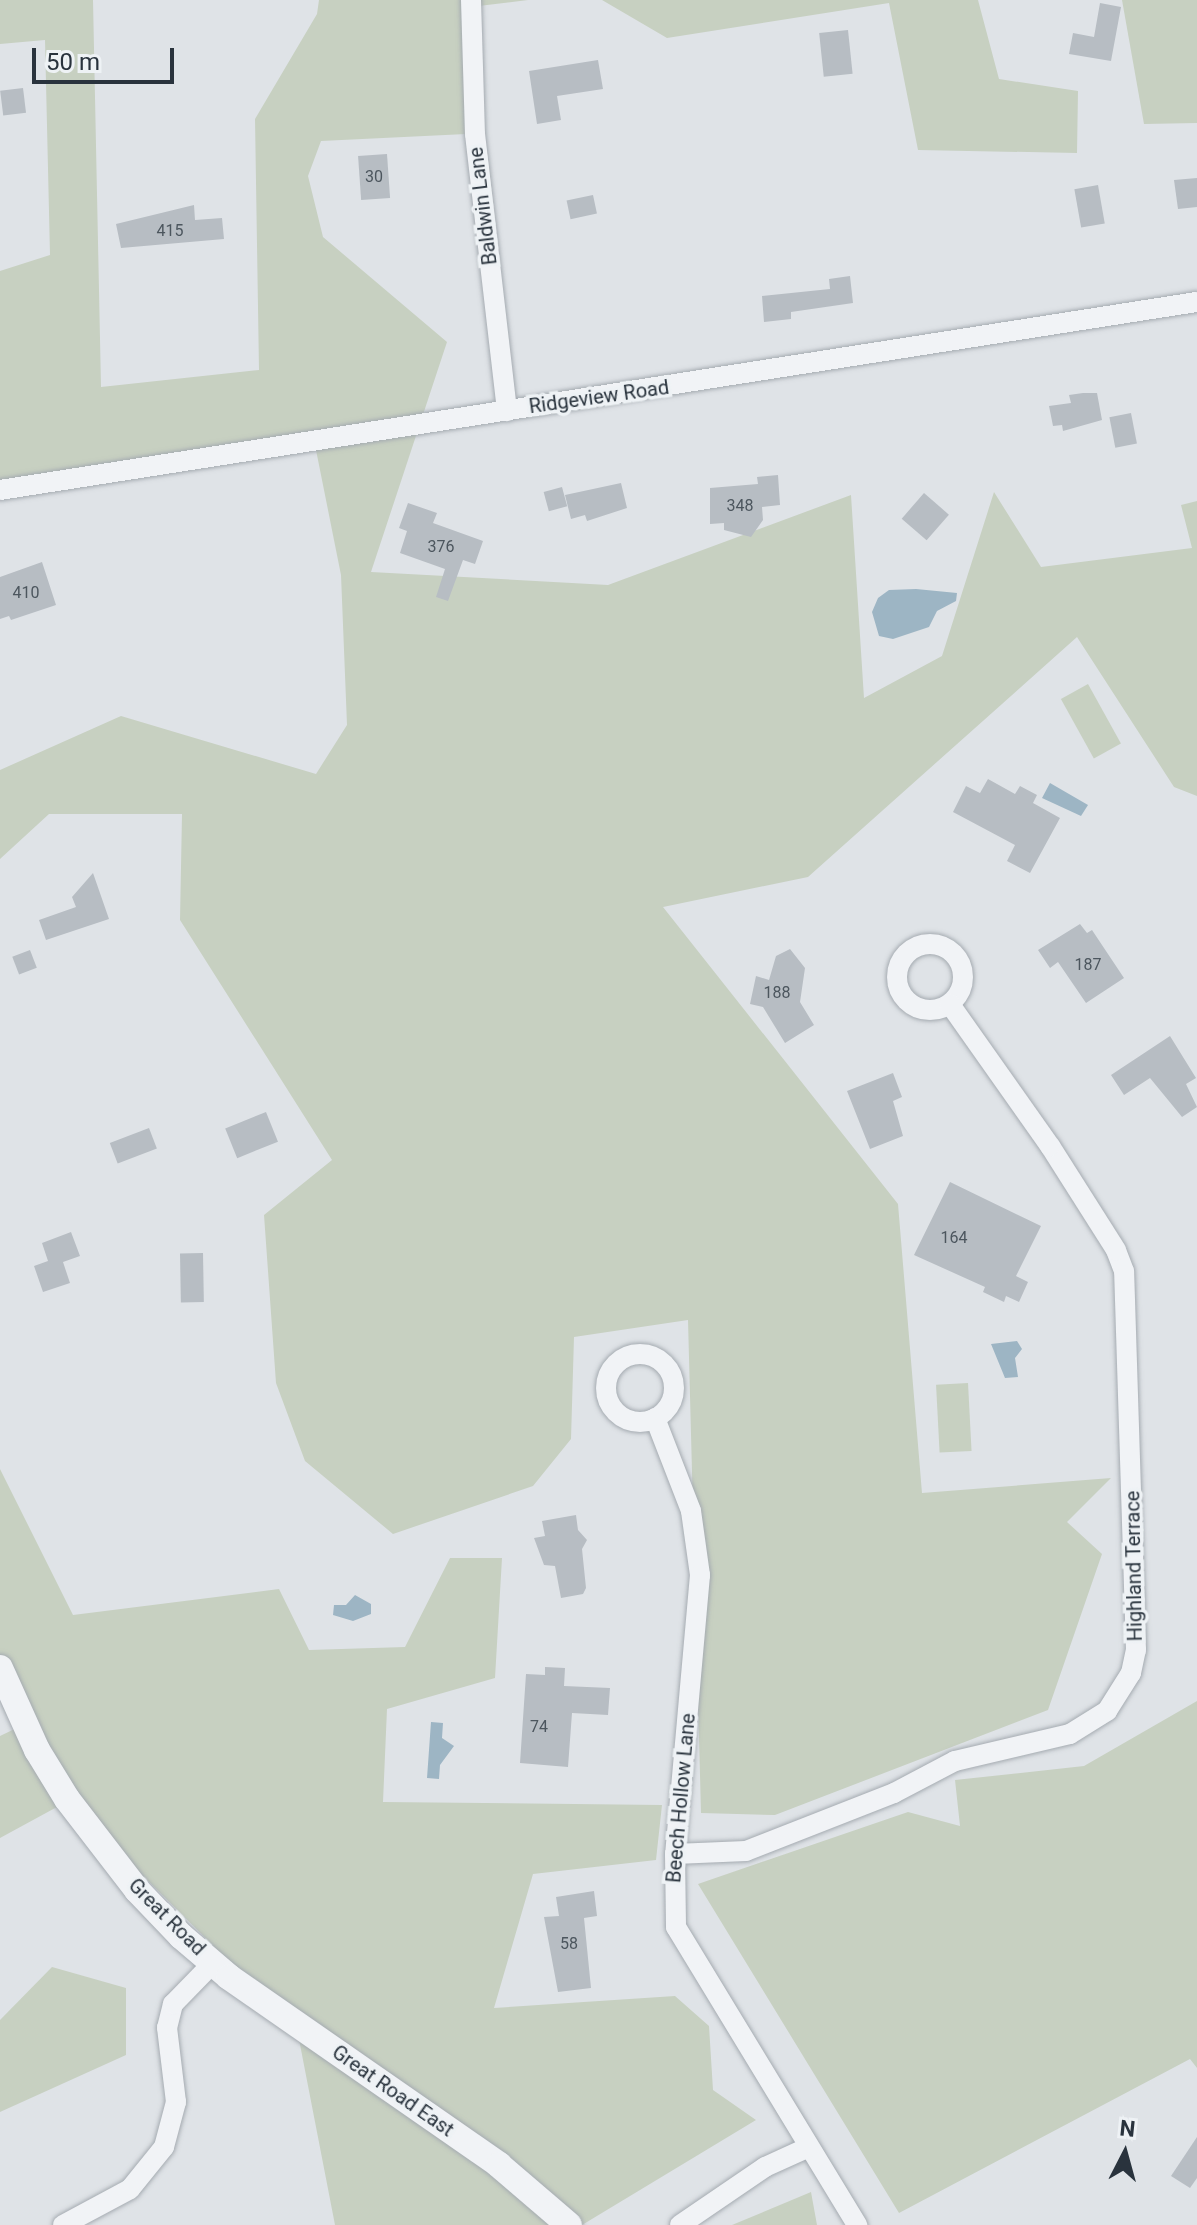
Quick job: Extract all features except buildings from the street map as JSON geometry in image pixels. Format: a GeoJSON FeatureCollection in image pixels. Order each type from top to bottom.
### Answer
{"type":"FeatureCollection","features":[{"type":"Feature","properties":{"kind":"street","name":"Baldwin Lane"},"geometry":{"type":"LineString","coordinates":[[471,0],[475,134],[507,411]]}},
{"type":"Feature","properties":{"kind":"street","name":"Ridgeview Road"},"geometry":{"type":"LineString","coordinates":[[0,490],[1197,302]]}},
{"type":"Feature","properties":{"kind":"street","name":"Highland Terrace"},"geometry":{"type":"LineString","coordinates":[[675,1854],[746,1851],[894,1793],[955,1761],[1070,1734],[1107,1711],[1131,1673],[1136,1650],[1124,1271],[1116,1250],[1050,1146],[950,1004]]}},
{"type":"Feature","properties":{"kind":"street","name":"Beech Hollow Lane"},"geometry":{"type":"LineString","coordinates":[[655,1418],[691,1511],[700,1575],[675,1854],[676,1927],[857,2225]]}},
{"type":"Feature","properties":{"kind":"street","name":"Great Road"},"geometry":{"type":"LineString","coordinates":[[0,1668],[37,1750],[96,1841],[137,1890],[213,1963],[173,2004],[167,2028],[176,2102],[164,2147],[130,2189],[63,2225]]}},
{"type":"Feature","properties":{"kind":"street","name":"Great Road East"},"geometry":{"type":"LineString","coordinates":[[213,1963],[499,2165],[569,2225]]}},
{"type":"Feature","properties":{"kind":"street"},"geometry":{"type":"LineString","coordinates":[[680,2225],[765,2167],[809,2147]]}},
{"type":"Feature","properties":{"kind":"green space"},"geometry":{"type":"Polygon","coordinates":[[[0,0],[93,0],[101,387],[259,370],[255,119],[317,14],[319,0],[528,0],[462,8],[466,134],[321,141],[308,176],[323,237],[447,342],[371,572],[608,585],[851,495],[864,698],[942,656],[994,492],[1041,567],[1192,548],[1181,505],[1197,501],[1197,796],[1174,787],[1077,637],[808,877],[663,907],[898,1204],[922,1493],[1111,1478],[1067,1522],[1102,1554],[1048,1710],[775,1815],[701,1813],[688,1320],[574,1337],[571,1439],[533,1486],[393,1534],[305,1461],[276,1383],[264,1215],[332,1160],[180,920],[182,814],[49,814],[0,859],[0,770],[121,716],[316,774],[347,725],[341,575],[316,450],[0,497],[0,271],[50,255],[45,40],[0,44],[0,0]]]}},
{"type":"Feature","properties":{"kind":"green space"},"geometry":{"type":"Polygon","coordinates":[[[602,0],[978,0],[999,79],[1078,91],[1077,153],[918,150],[889,3],[667,38],[602,0]]]}},
{"type":"Feature","properties":{"kind":"green space"},"geometry":{"type":"Polygon","coordinates":[[[1122,0],[1197,0],[1197,123],[1144,124],[1122,0]]]}},
{"type":"Feature","properties":{"kind":"green space"},"geometry":{"type":"Polygon","coordinates":[[[1088,684],[1121,743],[1094,759],[1061,699],[1088,684]]]}},
{"type":"Feature","properties":{"kind":"green space"},"geometry":{"type":"Polygon","coordinates":[[[968,1383],[972,1451],[940,1453],[936,1385],[968,1383]]]}},
{"type":"Feature","properties":{"kind":"green space"},"geometry":{"type":"Polygon","coordinates":[[[0,1469],[73,1615],[279,1589],[309,1650],[405,1647],[450,1558],[502,1558],[495,1678],[387,1709],[383,1802],[662,1805],[656,1860],[533,1874],[494,2008],[675,1996],[709,2026],[713,2090],[756,2120],[582,2225],[335,2225],[297,2029],[68,1801],[0,1838],[0,1736],[27,1723],[0,1662],[0,1469]]]}},
{"type":"Feature","properties":{"kind":"green space"},"geometry":{"type":"Polygon","coordinates":[[[1197,1701],[1197,2068],[1190,2059],[899,2213],[698,1884],[908,1812],[960,1826],[955,1780],[1084,1766],[1197,1701]]]}},
{"type":"Feature","properties":{"kind":"green space"},"geometry":{"type":"Polygon","coordinates":[[[52,1967],[126,1988],[126,2055],[0,2112],[0,2020],[52,1967]]]}},
{"type":"Feature","properties":{"kind":"green space"},"geometry":{"type":"Polygon","coordinates":[[[811,2192],[817,2225],[732,2225],[811,2192]]]}},
{"type":"Feature","properties":{"kind":"water"},"geometry":{"type":"Polygon","coordinates":[[[889,590],[957,593],[956,601],[937,611],[929,627],[893,639],[879,636],[872,612],[878,598],[889,590]]]}},
{"type":"Feature","properties":{"kind":"water"},"geometry":{"type":"Polygon","coordinates":[[[1050,783],[1088,805],[1081,816],[1042,798],[1050,783]]]}},
{"type":"Feature","properties":{"kind":"water"},"geometry":{"type":"Polygon","coordinates":[[[1017,1341],[1022,1349],[1015,1358],[1018,1377],[1005,1378],[991,1344],[1017,1341]]]}},
{"type":"Feature","properties":{"kind":"water"},"geometry":{"type":"Polygon","coordinates":[[[355,1595],[371,1604],[371,1614],[353,1621],[333,1615],[334,1605],[346,1605],[355,1595]]]}},
{"type":"Feature","properties":{"kind":"water"},"geometry":{"type":"Polygon","coordinates":[[[431,1722],[443,1723],[442,1738],[454,1746],[440,1765],[439,1779],[427,1778],[431,1722]]]}}]}
